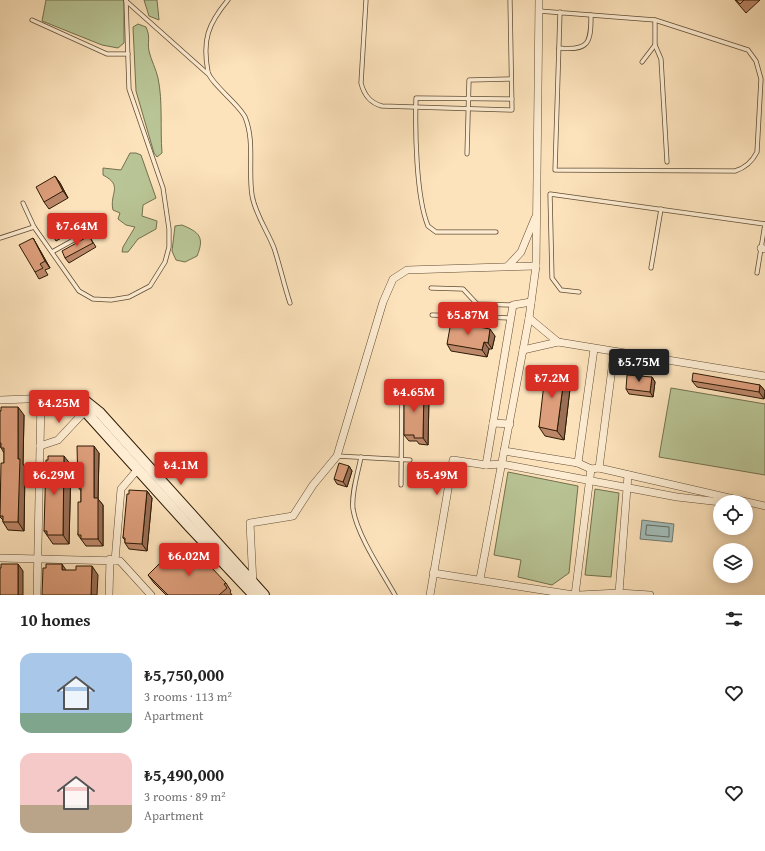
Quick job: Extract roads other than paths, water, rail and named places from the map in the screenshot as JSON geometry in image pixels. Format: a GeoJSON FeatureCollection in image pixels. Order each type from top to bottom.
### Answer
{"type":"FeatureCollection","features":[{"type":"Feature","properties":{"kind":"street"},"geometry":{"type":"LineString","coordinates":[[480,579],[529,318],[536,266],[539,0]]}},
{"type":"Feature","properties":{"kind":"street"},"geometry":{"type":"LineString","coordinates":[[508,266],[522,252],[537,212]]}},
{"type":"Feature","properties":{"kind":"street"},"geometry":{"type":"LineString","coordinates":[[251,591],[250,522],[292,516],[313,485],[337,456],[382,302],[393,279],[406,270],[536,266]]}},
{"type":"Feature","properties":{"kind":"street"},"geometry":{"type":"LineString","coordinates":[[486,465],[512,305],[531,302]]}},
{"type":"Feature","properties":{"kind":"street"},"geometry":{"type":"LineString","coordinates":[[529,318],[558,342]]}},
{"type":"Feature","properties":{"kind":"street"},"geometry":{"type":"LineString","coordinates":[[523,350],[558,342],[614,353],[765,376]]}},
{"type":"Feature","properties":{"kind":"street"},"geometry":{"type":"LineString","coordinates":[[578,464],[594,349]]}},
{"type":"Feature","properties":{"kind":"street"},"geometry":{"type":"LineString","coordinates":[[599,468],[614,353]]}},
{"type":"Feature","properties":{"kind":"street"},"geometry":{"type":"LineString","coordinates":[[0,400],[80,397],[100,413],[251,591]]}},
{"type":"Feature","properties":{"kind":"street"},"geometry":{"type":"LineString","coordinates":[[80,397],[85,410],[188,525],[251,591],[264,595]]}},
{"type":"Feature","properties":{"kind":"street"},"geometry":{"type":"LineString","coordinates":[[38,595],[41,399]]}},
{"type":"Feature","properties":{"kind":"street"},"geometry":{"type":"LineString","coordinates":[[40,446],[58,440],[85,410]]}},
{"type":"Feature","properties":{"kind":"street"},"geometry":{"type":"LineString","coordinates":[[493,423],[510,424]]}},
{"type":"Feature","properties":{"kind":"street"},"geometry":{"type":"LineString","coordinates":[[504,451],[578,464],[591,469],[599,468],[765,506]]}},
{"type":"Feature","properties":{"kind":"street"},"geometry":{"type":"LineString","coordinates":[[430,595],[453,460],[486,465],[502,464],[590,482],[627,487],[677,497],[713,501]]}},
{"type":"Feature","properties":{"kind":"street"},"geometry":{"type":"LineString","coordinates":[[109,595],[121,489],[138,468]]}},
{"type":"Feature","properties":{"kind":"street"},"geometry":{"type":"LineString","coordinates":[[433,573],[480,579],[575,595],[591,469]]}},
{"type":"Feature","properties":{"kind":"street"},"geometry":{"type":"LineString","coordinates":[[619,593],[628,475]]}},
{"type":"Feature","properties":{"kind":"street"},"geometry":{"type":"LineString","coordinates":[[753,505],[765,506]]}},
{"type":"Feature","properties":{"kind":"street"},"geometry":{"type":"LineString","coordinates":[[0,558],[120,561],[151,595]]}},
{"type":"Feature","properties":{"kind":"street"},"geometry":{"type":"LineString","coordinates":[[579,595],[619,593],[650,595]]}},
{"type":"Feature","properties":{"kind":"lane"},"geometry":{"type":"LineString","coordinates":[[208,74],[206,41],[209,28],[215,16],[228,0]]}},
{"type":"Feature","properties":{"kind":"lane"},"geometry":{"type":"LineString","coordinates":[[366,0],[361,83],[362,89],[368,99],[377,105],[512,110],[510,0]]}},
{"type":"Feature","properties":{"kind":"lane"},"geometry":{"type":"LineString","coordinates":[[126,1],[208,74],[244,116],[249,133],[252,195],[258,214],[273,248],[290,303]]}},
{"type":"Feature","properties":{"kind":"lane"},"geometry":{"type":"LineString","coordinates":[[23,203],[34,227],[79,291],[93,299],[111,300],[129,297],[150,286],[165,262],[169,247],[169,229],[163,188],[129,89],[126,1]]}},
{"type":"Feature","properties":{"kind":"lane"},"geometry":{"type":"LineString","coordinates":[[539,11],[560,12],[655,20],[748,50],[756,61],[761,79],[756,152],[752,160],[745,167],[735,171],[555,170],[560,12]]}},
{"type":"Feature","properties":{"kind":"lane"},"geometry":{"type":"LineString","coordinates":[[558,48],[577,49],[586,44],[590,36],[591,15]]}},
{"type":"Feature","properties":{"kind":"lane"},"geometry":{"type":"LineString","coordinates":[[32,20],[107,54],[128,54]]}},
{"type":"Feature","properties":{"kind":"lane"},"geometry":{"type":"LineString","coordinates":[[655,20],[655,46],[662,59],[667,162]]}},
{"type":"Feature","properties":{"kind":"lane"},"geometry":{"type":"LineString","coordinates":[[642,62],[655,46]]}},
{"type":"Feature","properties":{"kind":"lane"},"geometry":{"type":"LineString","coordinates":[[467,154],[469,80],[511,79]]}},
{"type":"Feature","properties":{"kind":"lane"},"geometry":{"type":"LineString","coordinates":[[496,232],[436,232],[428,226],[419,175],[416,98],[512,99]]}},
{"type":"Feature","properties":{"kind":"lane"},"geometry":{"type":"LineString","coordinates":[[579,292],[561,290],[552,278],[550,194],[765,224],[763,249],[757,273]]}},
{"type":"Feature","properties":{"kind":"lane"},"geometry":{"type":"LineString","coordinates":[[652,268],[661,209]]}},
{"type":"Feature","properties":{"kind":"lane"},"geometry":{"type":"LineString","coordinates":[[0,238],[34,227]]}},
{"type":"Feature","properties":{"kind":"lane"},"geometry":{"type":"LineString","coordinates":[[52,252],[86,233]]}},
{"type":"Feature","properties":{"kind":"lane"},"geometry":{"type":"LineString","coordinates":[[431,288],[463,289],[477,304],[512,305]]}},
{"type":"Feature","properties":{"kind":"lane"},"geometry":{"type":"LineString","coordinates":[[432,314],[510,318]]}},
{"type":"Feature","properties":{"kind":"lane"},"geometry":{"type":"LineString","coordinates":[[401,485],[402,384]]}},
{"type":"Feature","properties":{"kind":"lane"},"geometry":{"type":"LineString","coordinates":[[337,456],[410,460]]}},
{"type":"Feature","properties":{"kind":"lane"},"geometry":{"type":"LineString","coordinates":[[361,457],[354,490],[353,509],[360,531],[395,595]]}},
{"type":"Feature","properties":{"kind":"water"},"geometry":{"type":"Polygon","coordinates":[[[642,520],[674,524],[672,542],[640,539],[642,520]]]}}]}
